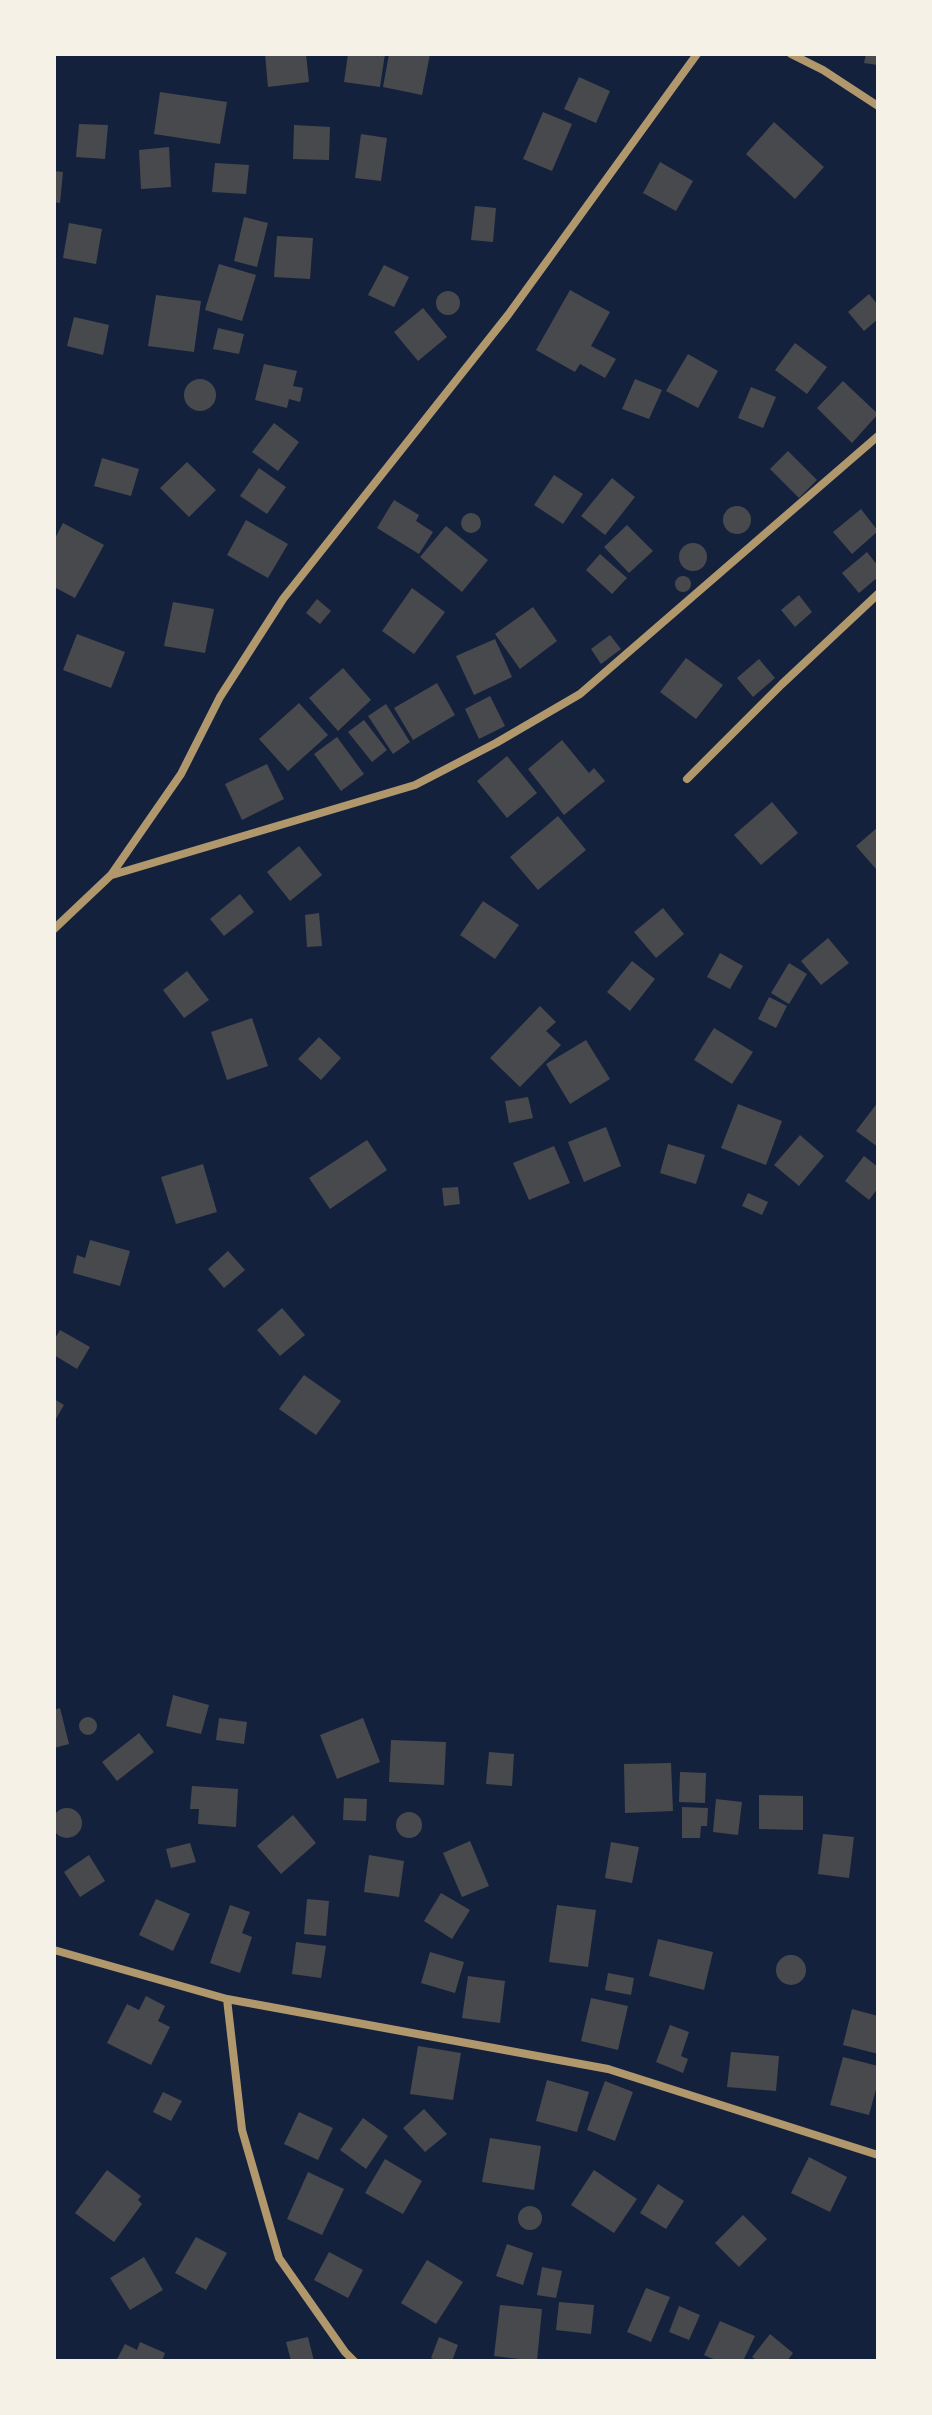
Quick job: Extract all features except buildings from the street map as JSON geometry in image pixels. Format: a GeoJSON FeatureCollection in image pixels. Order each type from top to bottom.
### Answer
{"type":"FeatureCollection","features":[{"type":"Feature","properties":{"kind":"street"},"geometry":{"type":"LineString","coordinates":[[54,929],[111,875],[181,774],[220,697],[283,599],[508,315],[697,54]]}},
{"type":"Feature","properties":{"kind":"street"},"geometry":{"type":"LineString","coordinates":[[791,54],[823,70],[878,106]]}},
{"type":"Feature","properties":{"kind":"street"},"geometry":{"type":"LineString","coordinates":[[111,875],[415,785],[520,729],[580,694],[878,436]]}},
{"type":"Feature","properties":{"kind":"street"},"geometry":{"type":"LineString","coordinates":[[687,779],[878,594]]}},
{"type":"Feature","properties":{"kind":"street"},"geometry":{"type":"LineString","coordinates":[[54,1950],[227,1999],[608,2069],[878,2155]]}},
{"type":"Feature","properties":{"kind":"street"},"geometry":{"type":"LineString","coordinates":[[227,1999],[242,2130],[279,2258],[354,2361]]}}]}
